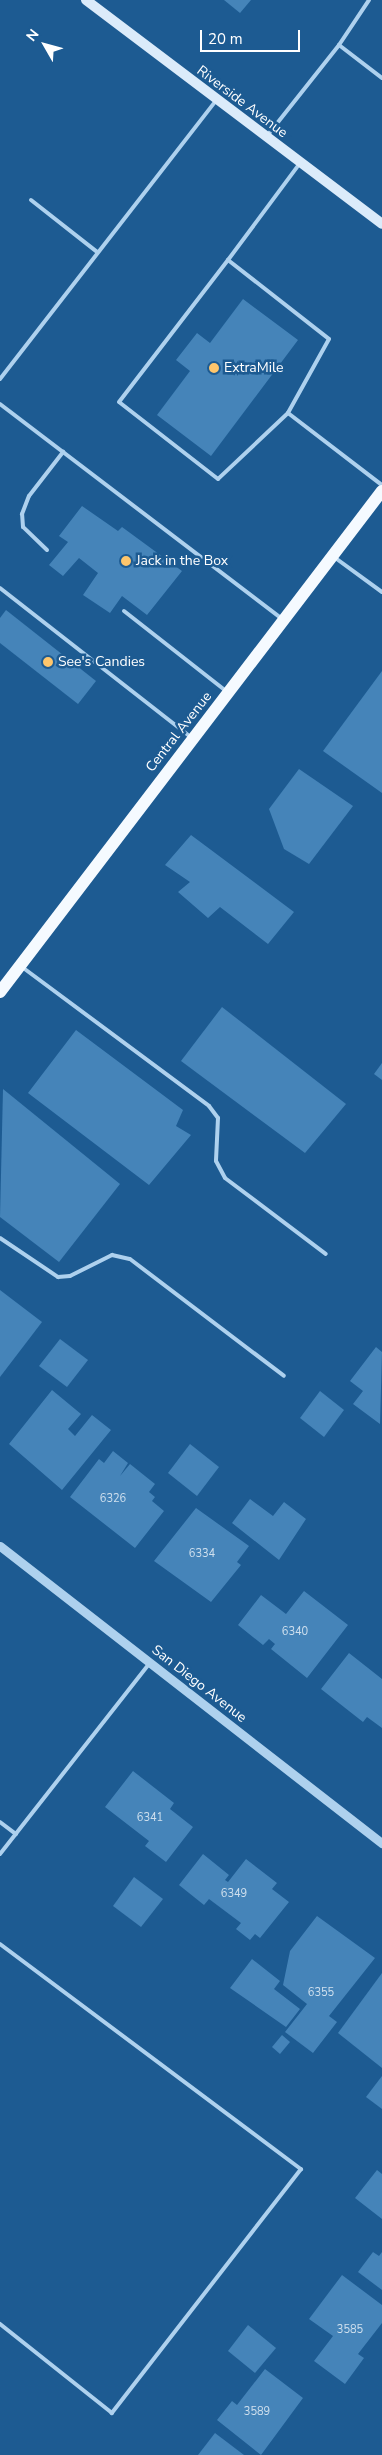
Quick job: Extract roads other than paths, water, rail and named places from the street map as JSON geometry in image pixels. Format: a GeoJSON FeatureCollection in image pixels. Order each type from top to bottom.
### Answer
{"type":"FeatureCollection","features":[{"type":"Feature","properties":{"kind":"main road","name":"Riverside Avenue"},"geometry":{"type":"LineString","coordinates":[[86,0],[382,224]]}},
{"type":"Feature","properties":{"kind":"main road","name":"Central Avenue"},"geometry":{"type":"LineString","coordinates":[[0,992],[382,491]]}},
{"type":"Feature","properties":{"kind":"street","name":"San Diego Avenue"},"geometry":{"type":"LineString","coordinates":[[0,1546],[382,1843]]}},
{"type":"Feature","properties":{"kind":"lane"},"geometry":{"type":"LineString","coordinates":[[266,137],[339,45],[369,0]]}},
{"type":"Feature","properties":{"kind":"lane"},"geometry":{"type":"LineString","coordinates":[[339,45],[382,78]]}},
{"type":"Feature","properties":{"kind":"lane"},"geometry":{"type":"LineString","coordinates":[[0,380],[97,252],[217,101]]}},
{"type":"Feature","properties":{"kind":"lane"},"geometry":{"type":"LineString","coordinates":[[228,260],[329,338],[288,413],[218,479],[119,402],[300,163]]}},
{"type":"Feature","properties":{"kind":"lane"},"geometry":{"type":"LineString","coordinates":[[31,200],[97,252]]}},
{"type":"Feature","properties":{"kind":"lane"},"geometry":{"type":"LineString","coordinates":[[0,404],[284,620]]}},
{"type":"Feature","properties":{"kind":"lane"},"geometry":{"type":"LineString","coordinates":[[288,413],[382,485]]}},
{"type":"Feature","properties":{"kind":"lane"},"geometry":{"type":"LineString","coordinates":[[47,550],[23,528],[22,514],[29,496],[63,452]]}},
{"type":"Feature","properties":{"kind":"lane"},"geometry":{"type":"LineString","coordinates":[[332,556],[382,592]]}},
{"type":"Feature","properties":{"kind":"lane"},"geometry":{"type":"LineString","coordinates":[[0,588],[193,739]]}},
{"type":"Feature","properties":{"kind":"lane"},"geometry":{"type":"LineString","coordinates":[[124,610],[228,693]]}},
{"type":"Feature","properties":{"kind":"lane"},"geometry":{"type":"LineString","coordinates":[[20,966],[209,1106],[218,1118],[216,1161],[225,1178],[326,1254]]}},
{"type":"Feature","properties":{"kind":"lane"},"geometry":{"type":"LineString","coordinates":[[0,1246],[2,1239],[58,1277],[70,1276],[112,1255],[130,1259],[284,1376]]}},
{"type":"Feature","properties":{"kind":"lane"},"geometry":{"type":"LineString","coordinates":[[0,1854],[150,1663]]}},
{"type":"Feature","properties":{"kind":"lane"},"geometry":{"type":"LineString","coordinates":[[0,1822],[16,1834]]}},
{"type":"Feature","properties":{"kind":"lane"},"geometry":{"type":"LineString","coordinates":[[0,1944],[301,2169],[112,2413],[0,2324]]}},
{"type":"Feature","properties":{"kind":"place","name":"ExtraMile"},"geometry":{"type":"Point","coordinates":[214,368]}},
{"type":"Feature","properties":{"kind":"place","name":"Jack in the Box"},"geometry":{"type":"Point","coordinates":[126,561]}},
{"type":"Feature","properties":{"kind":"place","name":"See's Candies"},"geometry":{"type":"Point","coordinates":[48,662]}}]}
